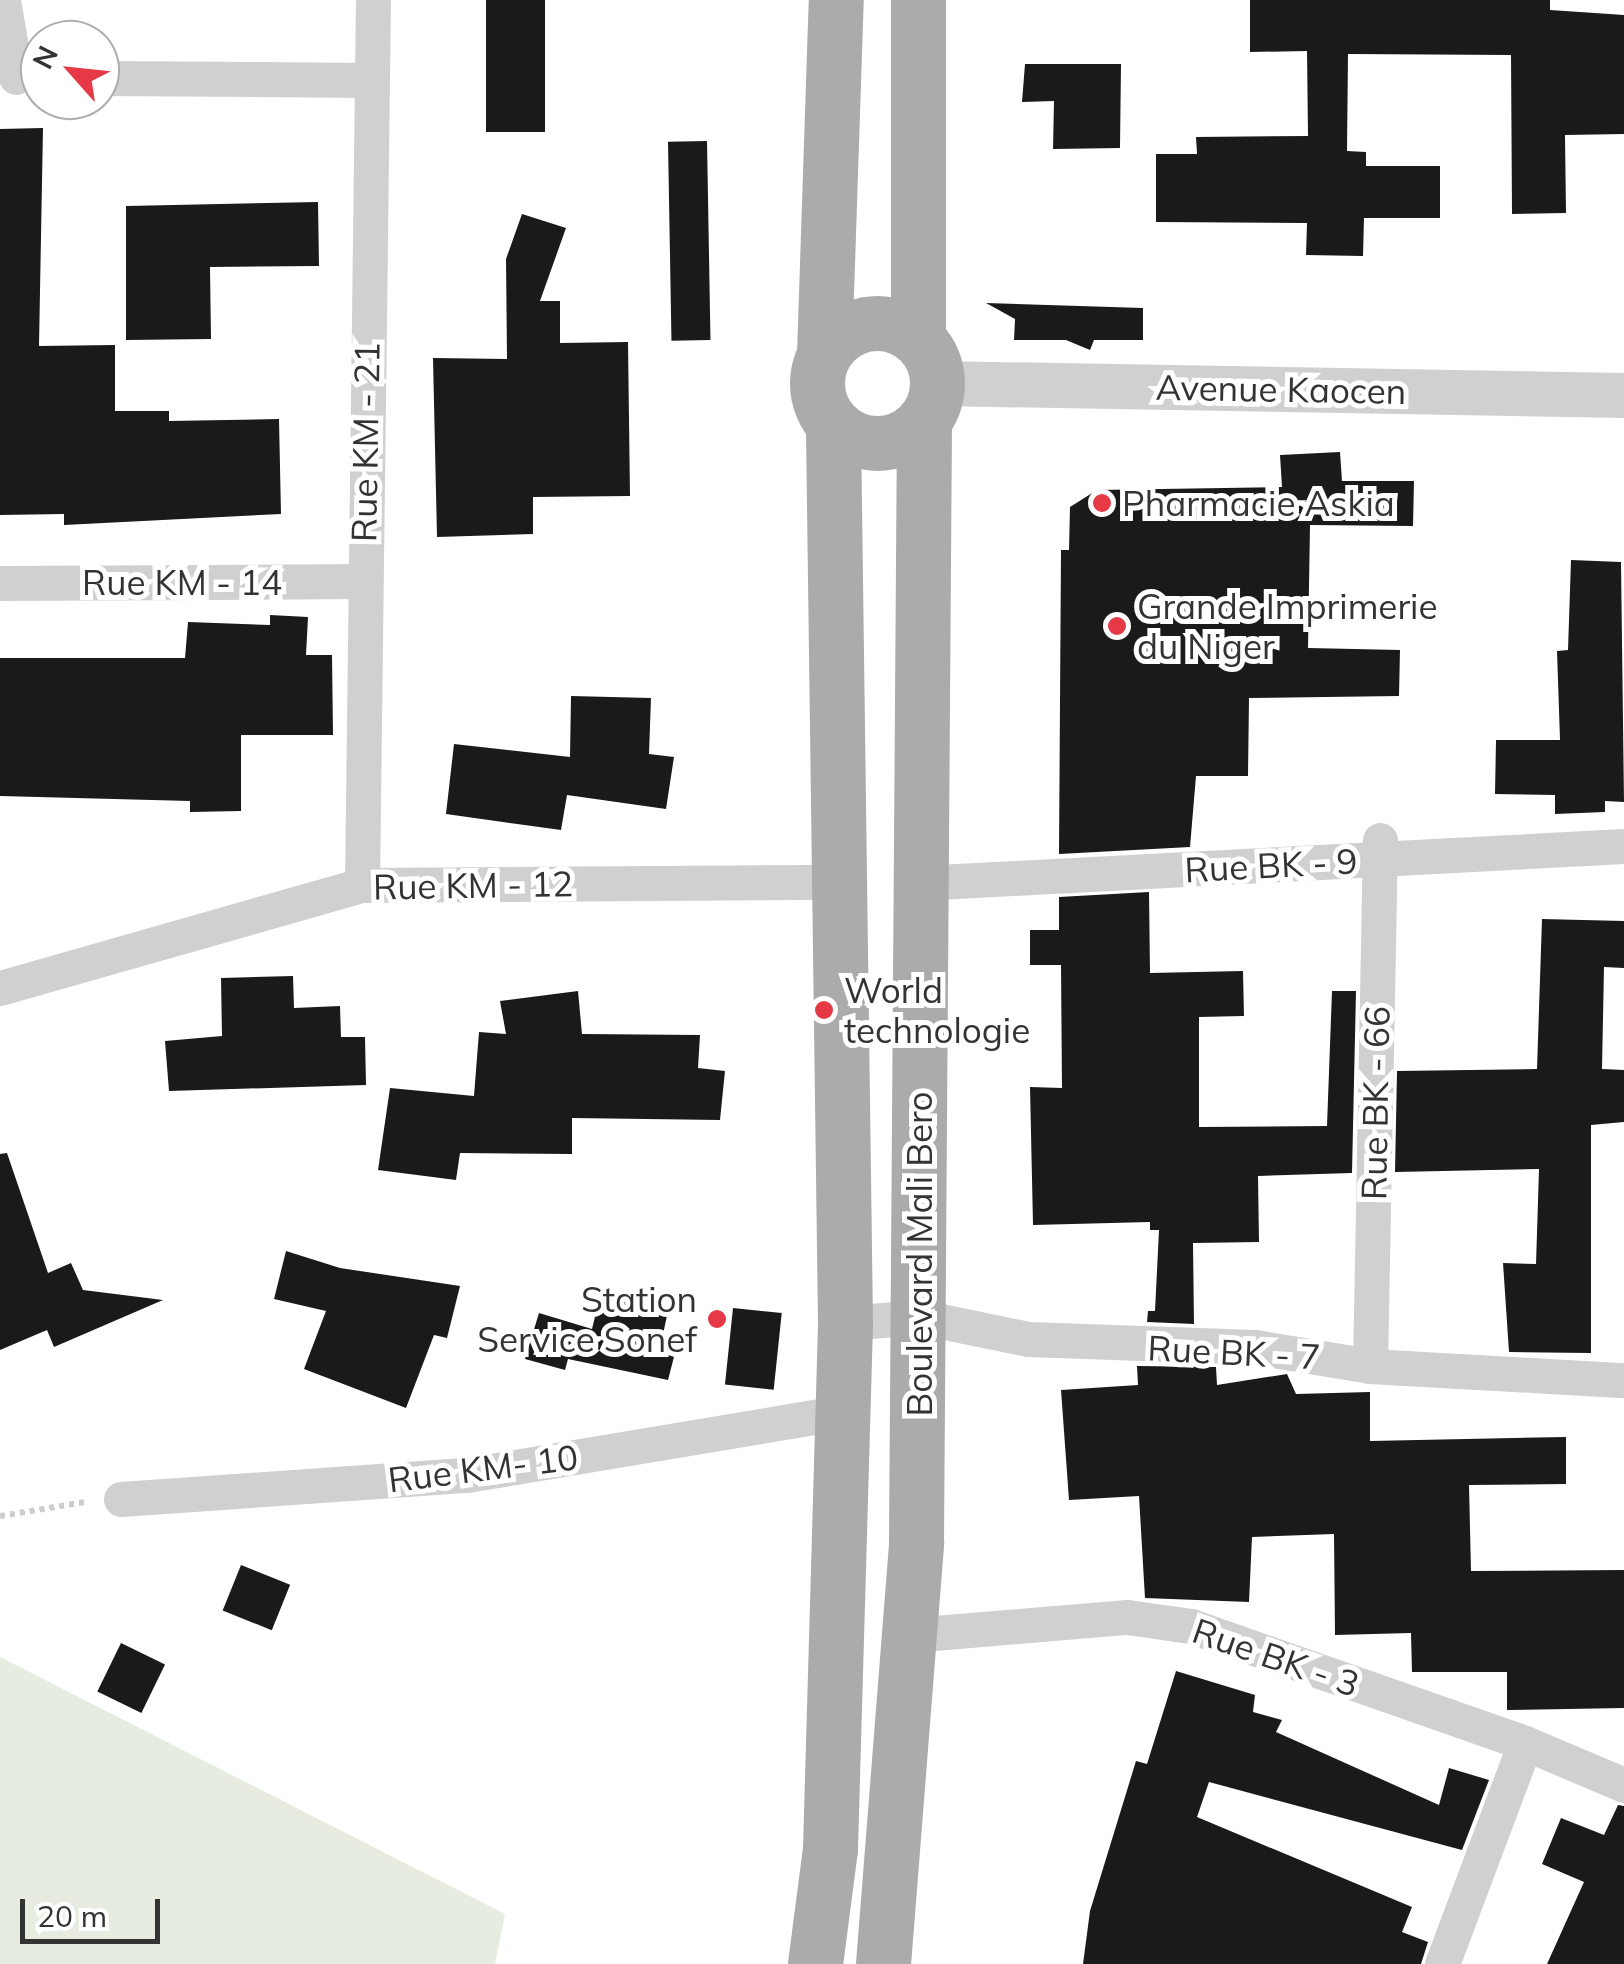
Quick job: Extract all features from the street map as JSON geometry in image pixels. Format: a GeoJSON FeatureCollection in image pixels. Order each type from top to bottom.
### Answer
{"type":"FeatureCollection","features":[{"type":"Feature","properties":{"kind":"main road"},"geometry":{"type":"LineString","coordinates":[[816,1964],[830,1848],[845,1323],[833,426],[816,384],[824,354],[836,0]]}},
{"type":"Feature","properties":{"kind":"main road","name":"Boulevard Mali Bero"},"geometry":{"type":"LineString","coordinates":[[883,1964],[911,1635],[920,1317],[919,883],[927,381],[918,0]]}},
{"type":"Feature","properties":{"kind":"main road"},"geometry":{"type":"LineString","coordinates":[[824,354],[846,331],[868,324],[900,328],[927,381],[896,442],[872,444],[833,426]]}},
{"type":"Feature","properties":{"kind":"street"},"geometry":{"type":"LineString","coordinates":[[4,0],[19,77]]}},
{"type":"Feature","properties":{"kind":"street","name":"Rue KM - 21"},"geometry":{"type":"LineString","coordinates":[[362,885],[373,0]]}},
{"type":"Feature","properties":{"kind":"street"},"geometry":{"type":"LineString","coordinates":[[120,78],[370,80]]}},
{"type":"Feature","properties":{"kind":"street","name":"Avenue Kaocen"},"geometry":{"type":"LineString","coordinates":[[927,381],[1624,395]]}},
{"type":"Feature","properties":{"kind":"street","name":"Rue KM - 14"},"geometry":{"type":"LineString","coordinates":[[0,584],[363,581]]}},
{"type":"Feature","properties":{"kind":"street","name":"Rue BK - 9"},"geometry":{"type":"LineString","coordinates":[[919,883],[1380,850],[1624,846]]}},
{"type":"Feature","properties":{"kind":"street","name":"Rue BK - 66"},"geometry":{"type":"LineString","coordinates":[[1370,1366],[1380,850]]}},
{"type":"Feature","properties":{"kind":"street","name":"Rue KM - 12"},"geometry":{"type":"LineString","coordinates":[[0,988],[362,885],[840,882]]}},
{"type":"Feature","properties":{"kind":"street","name":"Rue BK - 7"},"geometry":{"type":"LineString","coordinates":[[845,1323],[920,1317],[1028,1338],[1255,1347],[1370,1366],[1624,1380]]}},
{"type":"Feature","properties":{"kind":"street","name":"Rue KM- 10"},"geometry":{"type":"LineString","coordinates":[[122,1498],[467,1475],[842,1412]]}},
{"type":"Feature","properties":{"kind":"street","name":"Rue BK - 3"},"geometry":{"type":"LineString","coordinates":[[911,1635],[1158,1619],[1525,1743],[1624,1785]]}},
{"type":"Feature","properties":{"kind":"street"},"geometry":{"type":"LineString","coordinates":[[1442,1964],[1525,1743]]}},
{"type":"Feature","properties":{"kind":"path"},"geometry":{"type":"LineString","coordinates":[[0,1516],[122,1498]]}},
{"type":"Feature","properties":{"kind":"shaded area"},"geometry":{"type":"Polygon","coordinates":[[[0,1657],[505,1914],[495,1964],[0,1964],[0,1657]]]}},
{"type":"Feature","properties":{"kind":"building"},"geometry":{"type":"Polygon","coordinates":[[[486,0],[545,0],[545,132],[486,132],[486,0]]]}},
{"type":"Feature","properties":{"kind":"building"},"geometry":{"type":"Polygon","coordinates":[[[1250,0],[1550,0],[1550,10],[1624,15],[1624,134],[1565,135],[1566,213],[1512,214],[1511,55],[1348,54],[1347,151],[1366,152],[1366,166],[1440,166],[1440,218],[1364,218],[1363,256],[1306,255],[1307,223],[1156,222],[1156,154],[1197,154],[1196,137],[1308,136],[1307,51],[1250,52],[1250,0]]]}},
{"type":"Feature","properties":{"kind":"building"},"geometry":{"type":"Polygon","coordinates":[[[1025,64],[1121,64],[1120,148],[1053,149],[1054,101],[1022,102],[1025,64]]]}},
{"type":"Feature","properties":{"kind":"building"},"geometry":{"type":"Polygon","coordinates":[[[43,128],[39,346],[115,345],[115,411],[169,411],[169,421],[279,419],[281,514],[64,525],[64,514],[0,515],[0,129],[43,128]]]}},
{"type":"Feature","properties":{"kind":"building"},"geometry":{"type":"Polygon","coordinates":[[[707,141],[710,340],[671,341],[668,142],[707,141]]]}},
{"type":"Feature","properties":{"kind":"building"},"geometry":{"type":"Polygon","coordinates":[[[318,202],[319,266],[210,267],[211,339],[126,340],[126,206],[318,202]]]}},
{"type":"Feature","properties":{"kind":"building"},"geometry":{"type":"Polygon","coordinates":[[[522,214],[566,228],[540,301],[560,301],[560,343],[628,342],[630,496],[533,497],[533,534],[437,537],[433,358],[507,359],[506,259],[522,214]]]}},
{"type":"Feature","properties":{"kind":"building"},"geometry":{"type":"Polygon","coordinates":[[[986,303],[1143,308],[1143,340],[1094,340],[1090,350],[1066,340],[1014,340],[1015,319],[986,303]]]}},
{"type":"Feature","properties":{"kind":"building"},"geometry":{"type":"Polygon","coordinates":[[[1340,452],[1342,481],[1414,481],[1413,526],[1310,525],[1308,648],[1400,650],[1399,696],[1249,698],[1248,776],[1196,776],[1190,847],[1059,854],[1061,550],[1069,550],[1070,507],[1097,490],[1282,487],[1280,455],[1340,452]]]}},
{"type":"Feature","properties":{"kind":"building"},"geometry":{"type":"Polygon","coordinates":[[[1571,560],[1621,562],[1624,802],[1605,801],[1605,812],[1555,814],[1555,795],[1495,794],[1496,740],[1560,740],[1557,651],[1568,650],[1571,560]]]}},
{"type":"Feature","properties":{"kind":"building"},"geometry":{"type":"Polygon","coordinates":[[[270,615],[308,617],[306,655],[332,655],[333,735],[241,735],[241,811],[190,812],[190,801],[0,796],[0,658],[185,658],[188,622],[270,625],[270,615]]]}},
{"type":"Feature","properties":{"kind":"building"},"geometry":{"type":"Polygon","coordinates":[[[571,696],[651,698],[649,754],[674,757],[666,809],[567,795],[561,830],[446,814],[454,744],[570,757],[571,696]]]}},
{"type":"Feature","properties":{"kind":"building"},"geometry":{"type":"Polygon","coordinates":[[[1149,892],[1150,973],[1243,971],[1244,1016],[1199,1017],[1199,1127],[1327,1126],[1332,991],[1356,991],[1352,1173],[1258,1176],[1259,1242],[1193,1243],[1194,1324],[1147,1322],[1148,1311],[1155,1311],[1159,1230],[1150,1230],[1150,1222],[1033,1225],[1030,1087],[1062,1088],[1061,965],[1030,965],[1030,930],[1059,930],[1059,897],[1149,892]]]}},
{"type":"Feature","properties":{"kind":"building"},"geometry":{"type":"Polygon","coordinates":[[[1542,919],[1624,921],[1624,968],[1604,967],[1602,1069],[1624,1070],[1624,1122],[1591,1125],[1591,1353],[1509,1352],[1503,1263],[1536,1264],[1539,1169],[1395,1172],[1397,1071],[1537,1069],[1542,919]]]}},
{"type":"Feature","properties":{"kind":"building"},"geometry":{"type":"Polygon","coordinates":[[[293,976],[294,1008],[340,1006],[341,1037],[365,1037],[366,1085],[169,1091],[165,1041],[222,1036],[221,978],[293,976]]]}},
{"type":"Feature","properties":{"kind":"building"},"geometry":{"type":"Polygon","coordinates":[[[578,991],[582,1034],[700,1035],[698,1068],[725,1071],[720,1120],[572,1118],[572,1154],[460,1153],[456,1180],[378,1170],[390,1088],[474,1096],[479,1032],[506,1034],[500,1001],[578,991]]]}},
{"type":"Feature","properties":{"kind":"building"},"geometry":{"type":"Polygon","coordinates":[[[7,1153],[48,1273],[71,1263],[83,1290],[163,1300],[54,1347],[47,1330],[0,1350],[0,1154],[7,1153]]]}},
{"type":"Feature","properties":{"kind":"building"},"geometry":{"type":"Polygon","coordinates":[[[286,1251],[340,1268],[460,1286],[447,1338],[434,1335],[406,1408],[304,1369],[326,1311],[274,1299],[286,1251]]]}},
{"type":"Feature","properties":{"kind":"building"},"geometry":{"type":"Polygon","coordinates":[[[600,1296],[668,1311],[660,1348],[675,1353],[668,1380],[568,1359],[565,1370],[525,1359],[539,1313],[592,1329],[600,1296]]]}},
{"type":"Feature","properties":{"kind":"building"},"geometry":{"type":"Polygon","coordinates":[[[733,1308],[782,1313],[774,1390],[725,1385],[733,1308]]]}},
{"type":"Feature","properties":{"kind":"building"},"geometry":{"type":"Polygon","coordinates":[[[1137,1366],[1216,1367],[1217,1385],[1287,1374],[1296,1394],[1370,1392],[1370,1441],[1566,1437],[1566,1484],[1469,1485],[1471,1571],[1624,1570],[1624,1708],[1507,1710],[1507,1672],[1412,1672],[1411,1633],[1335,1635],[1334,1534],[1252,1537],[1249,1602],[1145,1598],[1139,1496],[1069,1500],[1061,1390],[1138,1385],[1137,1366]]]}},
{"type":"Feature","properties":{"kind":"building"},"geometry":{"type":"Polygon","coordinates":[[[241,1565],[290,1585],[272,1630],[223,1610],[241,1565]]]}},
{"type":"Feature","properties":{"kind":"building"},"geometry":{"type":"Polygon","coordinates":[[[121,1643],[165,1664],[141,1713],[97,1692],[121,1643]]]}},
{"type":"Feature","properties":{"kind":"building"},"geometry":{"type":"Polygon","coordinates":[[[1176,1671],[1255,1695],[1253,1712],[1282,1720],[1276,1732],[1439,1805],[1449,1768],[1489,1780],[1462,1850],[1209,1782],[1197,1817],[1412,1907],[1402,1932],[1428,1942],[1421,1964],[1083,1964],[1090,1911],[1136,1761],[1147,1764],[1176,1671]]]}},
{"type":"Feature","properties":{"kind":"building"},"geometry":{"type":"Polygon","coordinates":[[[1618,1805],[1624,1806],[1624,1964],[1547,1964],[1584,1882],[1542,1864],[1561,1818],[1604,1835],[1618,1805]]]}},
{"type":"Feature","properties":{"kind":"place","name":"Pharmacie Askia"},"geometry":{"type":"Point","coordinates":[1102,503]}},
{"type":"Feature","properties":{"kind":"place","name":"Grande Imprimerie du Niger"},"geometry":{"type":"Point","coordinates":[1117,626]}},
{"type":"Feature","properties":{"kind":"place","name":"World technologie"},"geometry":{"type":"Point","coordinates":[824,1010]}},
{"type":"Feature","properties":{"kind":"place","name":"Station Service Sonef"},"geometry":{"type":"Point","coordinates":[717,1319]}}]}
